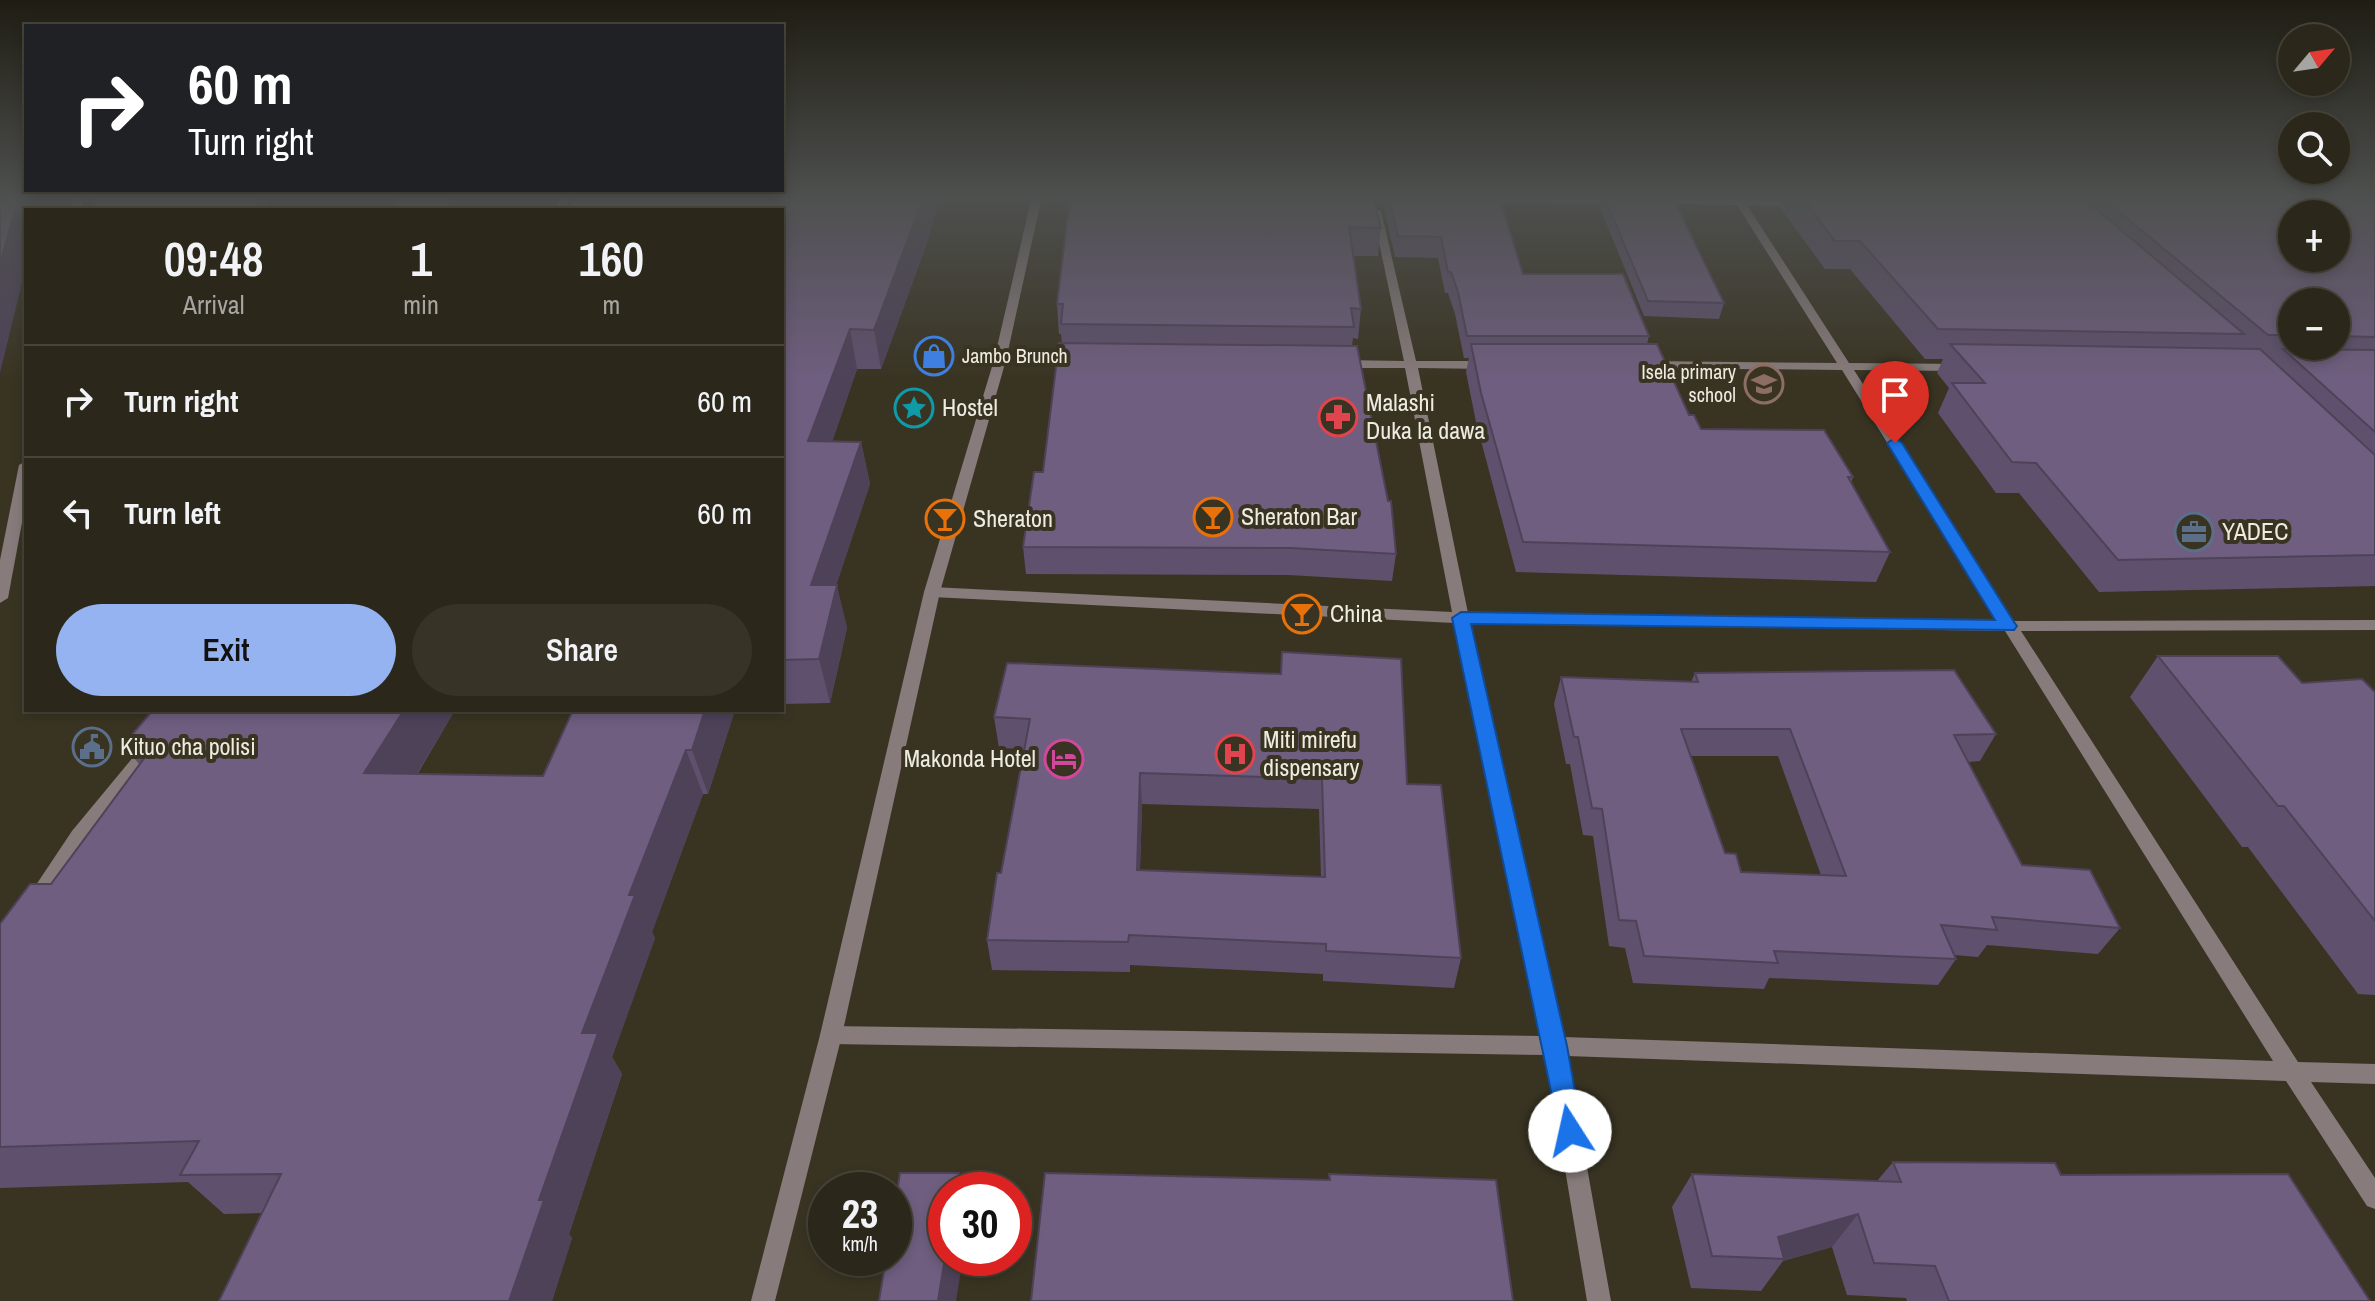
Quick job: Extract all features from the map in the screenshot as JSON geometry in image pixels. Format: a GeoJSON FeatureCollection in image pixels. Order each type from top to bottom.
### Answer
{"type":"FeatureCollection","features":[{"type":"Feature","properties":{"kind":"street"},"geometry":{"type":"LineString","coordinates":[[763,1301],[831,1035],[932,592],[1000,360],[1023,257]]}},
{"type":"Feature","properties":{"kind":"street"},"geometry":{"type":"LineString","coordinates":[[1386,257],[1461,618],[1555,1046],[1599,1301]]}},
{"type":"Feature","properties":{"kind":"street"},"geometry":{"type":"LineString","coordinates":[[1776,257],[2291,1072],[2375,1198]]}},
{"type":"Feature","properties":{"kind":"street"},"geometry":{"type":"LineString","coordinates":[[1000,360],[1095,361]]}},
{"type":"Feature","properties":{"kind":"street"},"geometry":{"type":"LineString","coordinates":[[1332,364],[1505,365]]}},
{"type":"Feature","properties":{"kind":"street"},"geometry":{"type":"LineString","coordinates":[[1629,365],[1970,367]]}},
{"type":"Feature","properties":{"kind":"street"},"geometry":{"type":"LineString","coordinates":[[0,598],[24,475]]}},
{"type":"Feature","properties":{"kind":"street"},"geometry":{"type":"LineString","coordinates":[[932,592],[1461,618],[2008,626],[2375,625]]}},
{"type":"Feature","properties":{"kind":"street"},"geometry":{"type":"LineString","coordinates":[[26,915],[79,836],[163,733]]}},
{"type":"Feature","properties":{"kind":"street"},"geometry":{"type":"LineString","coordinates":[[831,1035],[1555,1046],[2375,1074]]}},
{"type":"Feature","properties":{"kind":"building"},"geometry":{"type":"Polygon","coordinates":[[[784,257],[901,257],[874,330],[850,329],[808,441],[861,442],[811,585],[837,585],[819,659],[784,660],[784,257]]]}},
{"type":"Feature","properties":{"kind":"building"},"geometry":{"type":"Polygon","coordinates":[[[1063,257],[1353,257],[1361,309],[1351,308],[1354,327],[1061,324],[1063,304],[1057,304],[1063,257]]]}},
{"type":"Feature","properties":{"kind":"building"},"geometry":{"type":"Polygon","coordinates":[[[1445,257],[1518,257],[1523,274],[1623,274],[1649,336],[1467,336],[1458,292],[1451,272],[1448,272],[1445,257]]]}},
{"type":"Feature","properties":{"kind":"building"},"geometry":{"type":"Polygon","coordinates":[[[1629,257],[1702,257],[1724,303],[1648,301],[1629,257]]]}},
{"type":"Feature","properties":{"kind":"building"},"geometry":{"type":"Polygon","coordinates":[[[1874,257],[2153,257],[2244,334],[1938,329],[1874,257]]]}},
{"type":"Feature","properties":{"kind":"building"},"geometry":{"type":"Polygon","coordinates":[[[2173,257],[2278,257],[2278,272],[2350,272],[2350,257],[2375,257],[2375,337],[2350,336],[2350,288],[2278,288],[2278,335],[2268,335],[2173,257]]]}},
{"type":"Feature","properties":{"kind":"building"},"geometry":{"type":"Polygon","coordinates":[[[1059,343],[1357,346],[1388,501],[1391,501],[1396,554],[1291,548],[1023,547],[1034,472],[1043,472],[1059,343]]]}},
{"type":"Feature","properties":{"kind":"building"},"geometry":{"type":"Polygon","coordinates":[[[1471,344],[1657,344],[1689,415],[1694,415],[1701,429],[1824,430],[1853,477],[1848,477],[1890,552],[1523,542],[1481,393],[1471,344]]]}},
{"type":"Feature","properties":{"kind":"building"},"geometry":{"type":"Polygon","coordinates":[[[1950,344],[2260,349],[2375,455],[2375,555],[2118,560],[2036,463],[2012,462],[1952,383],[1985,383],[1950,344]]]}},
{"type":"Feature","properties":{"kind":"building"},"geometry":{"type":"Polygon","coordinates":[[[2350,350],[2375,350],[2375,432],[2295,360],[2350,360],[2350,350]]]}},
{"type":"Feature","properties":{"kind":"building"},"geometry":{"type":"Polygon","coordinates":[[[1282,652],[1401,659],[1407,784],[1441,785],[1461,958],[1326,951],[1326,944],[1129,935],[1128,942],[987,940],[997,873],[1001,873],[1030,719],[994,717],[1007,663],[1281,674],[1282,652]],[[1140,773],[1137,870],[1325,877],[1322,779],[1140,773]]]}},
{"type":"Feature","properties":{"kind":"building"},"geometry":{"type":"Polygon","coordinates":[[[2158,656],[2278,656],[2302,683],[2362,679],[2375,692],[2375,921],[2284,806],[2278,806],[2158,656]]]}},
{"type":"Feature","properties":{"kind":"building"},"geometry":{"type":"Polygon","coordinates":[[[1954,670],[1996,734],[1954,735],[2022,865],[2090,870],[2120,928],[1992,917],[1997,930],[1941,925],[1956,959],[1774,951],[1778,963],[1644,956],[1636,921],[1619,920],[1602,809],[1592,808],[1578,737],[1574,737],[1561,677],[1698,682],[1695,673],[1954,670]],[[1681,729],[1725,853],[1736,854],[1741,872],[1846,876],[1790,729],[1681,729]]]}},
{"type":"Feature","properties":{"kind":"building"},"geometry":{"type":"Polygon","coordinates":[[[151,712],[403,712],[364,773],[543,776],[572,712],[704,712],[692,750],[686,750],[629,895],[635,895],[582,1033],[598,1033],[539,1200],[544,1200],[509,1301],[219,1301],[281,1174],[180,1175],[199,1141],[0,1147],[0,924],[30,884],[51,884],[154,745],[123,745],[151,712]]]}},
{"type":"Feature","properties":{"kind":"building"},"geometry":{"type":"Polygon","coordinates":[[[1893,1162],[2055,1163],[2061,1175],[2288,1174],[2370,1301],[1949,1301],[1935,1266],[1874,1263],[1858,1214],[1778,1237],[1784,1259],[1712,1256],[1692,1174],[1901,1182],[1893,1162]]]}},
{"type":"Feature","properties":{"kind":"building"},"geometry":{"type":"Polygon","coordinates":[[[912,1173],[928,1173],[928,1276],[942,1276],[938,1301],[879,1301],[883,1276],[912,1276],[912,1173]]]}},
{"type":"Feature","properties":{"kind":"building"},"geometry":{"type":"Polygon","coordinates":[[[1045,1173],[1330,1180],[1329,1174],[1496,1180],[1513,1301],[1031,1301],[1045,1173]]]}},
{"type":"Feature","properties":{"kind":"place","name":"Jambo Brunch"},"geometry":{"type":"Point","coordinates":[934,356]}},
{"type":"Feature","properties":{"kind":"place","name":"Isela primary school"},"geometry":{"type":"Point","coordinates":[1764,384]}},
{"type":"Feature","properties":{"kind":"place","name":"Hostel"},"geometry":{"type":"Point","coordinates":[914,408]}},
{"type":"Feature","properties":{"kind":"place","name":"Malashi Duka la dawa"},"geometry":{"type":"Point","coordinates":[1338,417]}},
{"type":"Feature","properties":{"kind":"place","name":"Sheraton Bar"},"geometry":{"type":"Point","coordinates":[1213,517]}},
{"type":"Feature","properties":{"kind":"place","name":"Sheraton"},"geometry":{"type":"Point","coordinates":[945,519]}},
{"type":"Feature","properties":{"kind":"place","name":"YADEC"},"geometry":{"type":"Point","coordinates":[2194,532]}},
{"type":"Feature","properties":{"kind":"place","name":"China"},"geometry":{"type":"Point","coordinates":[1302,614]}},
{"type":"Feature","properties":{"kind":"place","name":"Kituo cha polisi"},"geometry":{"type":"Point","coordinates":[92,747]}},
{"type":"Feature","properties":{"kind":"place","name":"Miti mirefu dispensary"},"geometry":{"type":"Point","coordinates":[1235,754]}},
{"type":"Feature","properties":{"kind":"place","name":"Makonda Hotel"},"geometry":{"type":"Point","coordinates":[1064,759]}},
{"type":"Feature","properties":{"kind":"route"},"geometry":{"type":"LineString","coordinates":[[1570,1131],[1555,1046],[1461,618],[2008,626],[1895,443]]}}]}
